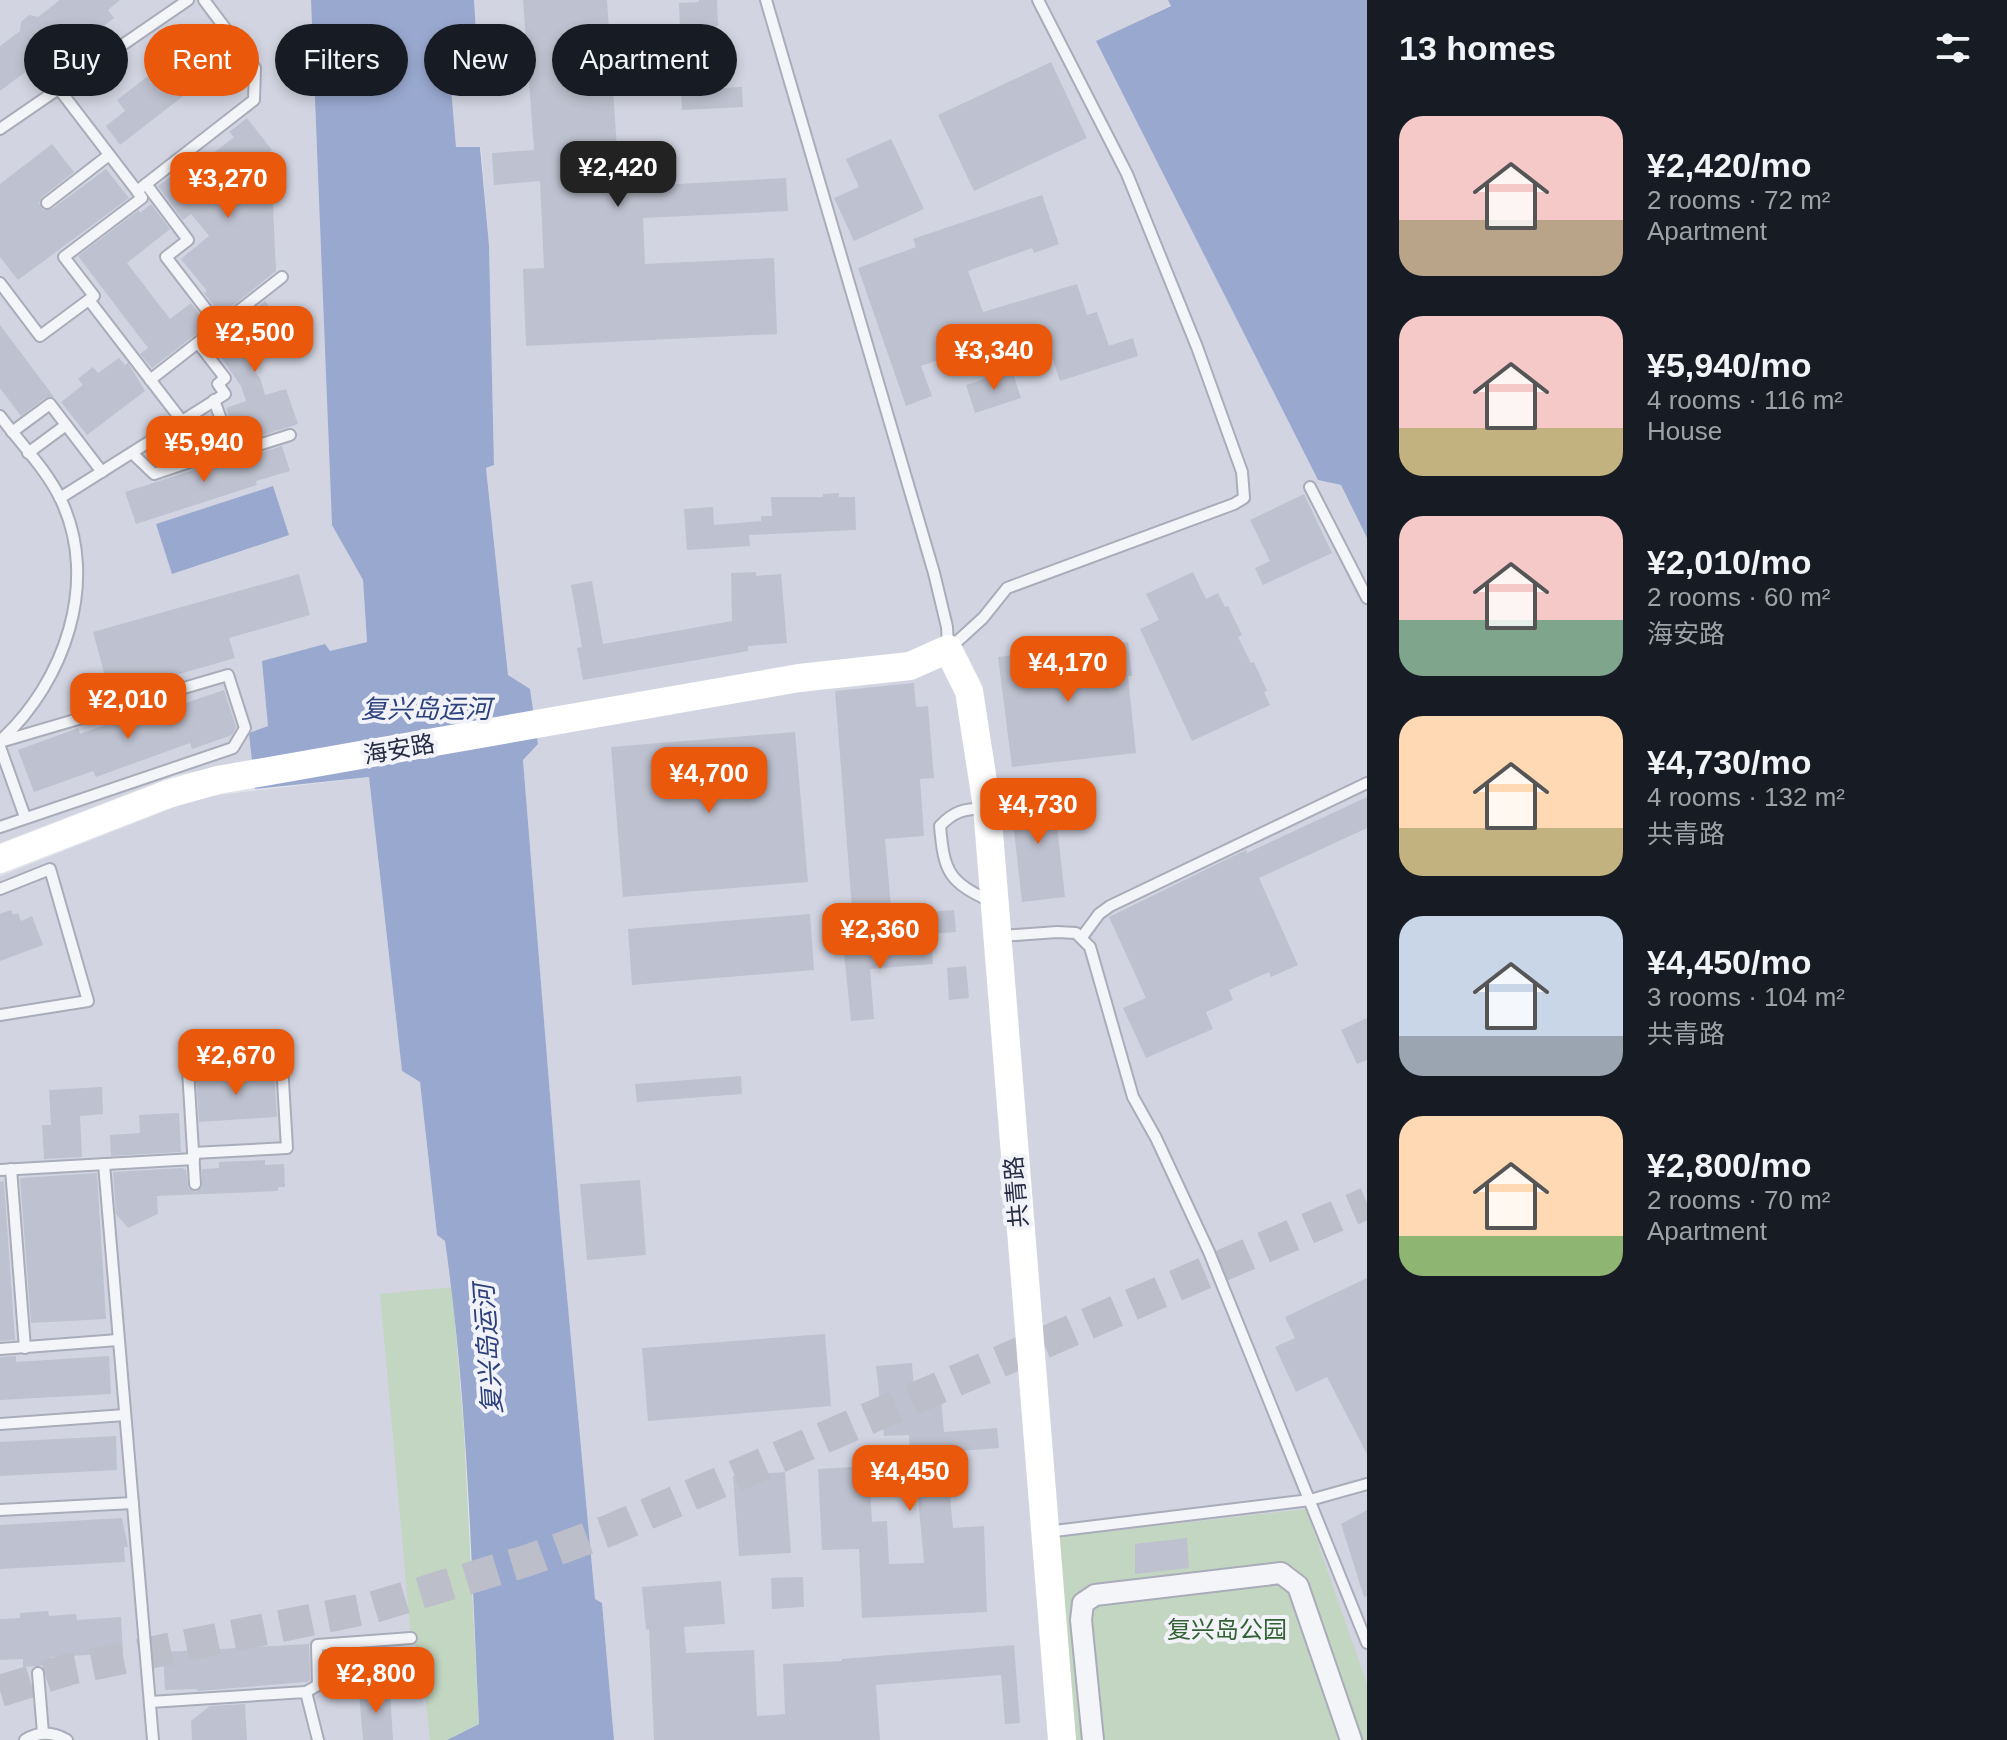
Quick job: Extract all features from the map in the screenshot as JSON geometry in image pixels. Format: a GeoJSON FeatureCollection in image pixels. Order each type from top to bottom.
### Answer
{"type":"FeatureCollection","features":[{"type":"Feature","properties":{"kind":"street","name":"海安路"},"geometry":{"type":"LineString","coordinates":[[0,859],[168,794],[252,775],[799,678],[910,666],[948,649]]}},
{"type":"Feature","properties":{"kind":"street","name":"共青路"},"geometry":{"type":"LineString","coordinates":[[948,649],[969,691],[987,807],[995,937],[1062,1740]]}},
{"type":"Feature","properties":{"kind":"street"},"geometry":{"type":"LineString","coordinates":[[1093,1740],[1081,1620],[1083,1603],[1095,1595],[1281,1573],[1298,1586],[1351,1740]]}},
{"type":"Feature","properties":{"kind":"lane"},"geometry":{"type":"LineString","coordinates":[[128,41],[188,0]]}},
{"type":"Feature","properties":{"kind":"lane"},"geometry":{"type":"LineString","coordinates":[[141,188],[254,100],[255,68],[204,0]]}},
{"type":"Feature","properties":{"kind":"lane"},"geometry":{"type":"LineString","coordinates":[[766,0],[934,573],[947,627],[948,649]]}},
{"type":"Feature","properties":{"kind":"lane"},"geometry":{"type":"LineString","coordinates":[[948,649],[983,618],[1007,588],[1244,498],[1242,472],[1155,240],[1127,174],[1038,0]]}},
{"type":"Feature","properties":{"kind":"lane"},"geometry":{"type":"LineString","coordinates":[[0,129],[49,96]]}},
{"type":"Feature","properties":{"kind":"lane"},"geometry":{"type":"LineString","coordinates":[[64,96],[109,155],[188,240],[166,257],[219,326]]}},
{"type":"Feature","properties":{"kind":"lane"},"geometry":{"type":"LineString","coordinates":[[47,203],[109,155]]}},
{"type":"Feature","properties":{"kind":"lane"},"geometry":{"type":"LineString","coordinates":[[0,283],[40,336],[94,296],[64,257],[142,198],[141,188]]}},
{"type":"Feature","properties":{"kind":"lane"},"geometry":{"type":"LineString","coordinates":[[150,380],[282,277]]}},
{"type":"Feature","properties":{"kind":"lane"},"geometry":{"type":"LineString","coordinates":[[89,300],[182,421]]}},
{"type":"Feature","properties":{"kind":"lane"},"geometry":{"type":"LineString","coordinates":[[60,498],[225,394],[218,384],[225,378],[198,343]]}},
{"type":"Feature","properties":{"kind":"lane"},"geometry":{"type":"LineString","coordinates":[[214,400],[233,453],[290,435]]}},
{"type":"Feature","properties":{"kind":"lane"},"geometry":{"type":"LineString","coordinates":[[12,432],[50,404],[102,472]]}},
{"type":"Feature","properties":{"kind":"lane"},"geometry":{"type":"LineString","coordinates":[[0,416],[60,498],[69,523],[76,571],[75,602],[69,634],[49,680],[0,744]]}},
{"type":"Feature","properties":{"kind":"lane"},"geometry":{"type":"LineString","coordinates":[[28,453],[66,425]]}},
{"type":"Feature","properties":{"kind":"lane"},"geometry":{"type":"LineString","coordinates":[[132,453],[154,474],[231,448]]}},
{"type":"Feature","properties":{"kind":"lane"},"geometry":{"type":"LineString","coordinates":[[1310,487],[1367,598]]}},
{"type":"Feature","properties":{"kind":"lane"},"geometry":{"type":"LineString","coordinates":[[0,744],[228,675],[245,728],[233,748],[0,827]]}},
{"type":"Feature","properties":{"kind":"lane"},"geometry":{"type":"LineString","coordinates":[[0,744],[25,817]]}},
{"type":"Feature","properties":{"kind":"lane"},"geometry":{"type":"LineString","coordinates":[[1082,937],[1099,914],[1110,906],[1367,783]]}},
{"type":"Feature","properties":{"kind":"lane"},"geometry":{"type":"LineString","coordinates":[[987,807],[961,810],[950,815],[940,826],[943,858],[948,870],[968,891],[993,902]]}},
{"type":"Feature","properties":{"kind":"lane"},"geometry":{"type":"LineString","coordinates":[[0,889],[50,869],[88,1001],[0,1015]]}},
{"type":"Feature","properties":{"kind":"lane"},"geometry":{"type":"LineString","coordinates":[[995,937],[1076,933],[1090,947],[1133,1097],[1156,1138],[1209,1252],[1367,1643]]}},
{"type":"Feature","properties":{"kind":"lane"},"geometry":{"type":"LineString","coordinates":[[25,1348],[6,1170],[104,1164],[194,1156],[287,1148],[282,1064],[188,1070],[194,1156],[195,1184]]}},
{"type":"Feature","properties":{"kind":"lane"},"geometry":{"type":"LineString","coordinates":[[104,1164],[153,1740]]}},
{"type":"Feature","properties":{"kind":"lane"},"geometry":{"type":"LineString","coordinates":[[0,1349],[118,1340]]}},
{"type":"Feature","properties":{"kind":"lane"},"geometry":{"type":"LineString","coordinates":[[0,1424],[125,1415]]}},
{"type":"Feature","properties":{"kind":"lane"},"geometry":{"type":"LineString","coordinates":[[1044,1533],[1310,1500],[1367,1484]]}},
{"type":"Feature","properties":{"kind":"lane"},"geometry":{"type":"LineString","coordinates":[[0,1510],[133,1503]]}},
{"type":"Feature","properties":{"kind":"lane"},"geometry":{"type":"LineString","coordinates":[[150,1702],[306,1692],[318,1685],[317,1645],[411,1638]]}},
{"type":"Feature","properties":{"kind":"lane"},"geometry":{"type":"LineString","coordinates":[[38,1673],[43,1733]]}},
{"type":"Feature","properties":{"kind":"lane"},"geometry":{"type":"LineString","coordinates":[[306,1692],[318,1740]]}},
{"type":"Feature","properties":{"kind":"lane"},"geometry":{"type":"LineString","coordinates":[[25,1740],[43,1733],[67,1740]]}},
{"type":"Feature","properties":{"kind":"shaded area"},"geometry":{"type":"Polygon","coordinates":[[[0,0],[311,0],[312,24],[275,24],[275,96],[315,96],[332,524],[363,580],[367,642],[330,652],[268,726],[252,761],[176,775],[0,843],[0,0]]]}},
{"type":"Feature","properties":{"kind":"shaded area"},"geometry":{"type":"Polygon","coordinates":[[[474,0],[1168,0],[1171,5],[1097,42],[1318,480],[1341,485],[1367,538],[1367,1740],[614,1740],[602,1603],[595,1599],[561,1231],[523,760],[538,743],[530,690],[508,676],[486,468],[494,465],[489,245],[481,148],[456,148],[452,96],[536,96],[536,24],[476,24],[474,0]]]}},
{"type":"Feature","properties":{"kind":"shaded area"},"geometry":{"type":"Polygon","coordinates":[[[369,777],[402,1071],[420,1082],[437,1235],[445,1241],[452,1287],[464,1433],[447,1740],[0,1740],[0,876],[180,805],[211,796],[369,777]]]}},
{"type":"Feature","properties":{"kind":"green space"},"geometry":{"type":"Polygon","coordinates":[[[452,1287],[464,1433],[479,1724],[447,1740],[430,1740],[421,1655],[411,1638],[380,1294],[452,1287]]]}},
{"type":"Feature","properties":{"kind":"green space","name":"复兴岛公园"},"geometry":{"type":"Polygon","coordinates":[[[1306,1509],[1367,1684],[1367,1740],[1075,1740],[1058,1537],[1306,1509]]]}},
{"type":"Feature","properties":{"kind":"water","name":"复兴岛运河"},"geometry":{"type":"Polygon","coordinates":[[[311,0],[474,0],[476,24],[424,24],[424,96],[452,96],[456,147],[480,147],[489,245],[494,465],[486,468],[508,675],[530,689],[538,744],[523,760],[561,1231],[595,1599],[602,1603],[614,1740],[447,1740],[479,1724],[459,1361],[445,1241],[437,1235],[420,1082],[402,1071],[369,777],[255,789],[249,733],[268,726],[262,661],[325,644],[330,651],[367,642],[363,580],[332,525],[315,96],[408,96],[408,24],[312,24],[311,0]]]}},
{"type":"Feature","properties":{"kind":"water"},"geometry":{"type":"Polygon","coordinates":[[[1168,0],[1367,0],[1367,538],[1341,485],[1318,480],[1096,41],[1171,6],[1168,0]]]}},
{"type":"Feature","properties":{"kind":"water"},"geometry":{"type":"Polygon","coordinates":[[[273,486],[289,535],[172,574],[156,524],[273,486]]]}},
{"type":"Feature","properties":{"kind":"building"},"geometry":{"type":"Polygon","coordinates":[[[60,0],[120,0],[108,10],[114,18],[106,24],[24,24],[24,73],[0,91],[0,46],[20,31],[21,22],[29,15],[38,17],[60,0]]]}},
{"type":"Feature","properties":{"kind":"building"},"geometry":{"type":"Polygon","coordinates":[[[523,0],[607,0],[609,24],[552,24],[552,96],[613,96],[617,149],[640,148],[641,186],[786,178],[788,211],[643,218],[645,264],[774,258],[777,334],[526,346],[523,269],[544,268],[540,181],[494,185],[492,153],[534,150],[530,96],[536,96],[536,24],[525,24],[523,0]]]}},
{"type":"Feature","properties":{"kind":"building"},"geometry":{"type":"Polygon","coordinates":[[[717,0],[718,24],[680,24],[679,3],[717,0]]]}},
{"type":"Feature","properties":{"kind":"building"},"geometry":{"type":"Polygon","coordinates":[[[1051,62],[1087,138],[974,191],[938,115],[1051,62]]]}},
{"type":"Feature","properties":{"kind":"building"},"geometry":{"type":"Polygon","coordinates":[[[144,79],[144,96],[183,96],[120,145],[106,126],[125,111],[117,100],[128,96],[128,92],[144,79]]]}},
{"type":"Feature","properties":{"kind":"building"},"geometry":{"type":"Polygon","coordinates":[[[737,87],[742,87],[743,107],[682,110],[681,96],[737,96],[737,87]]]}},
{"type":"Feature","properties":{"kind":"building"},"geometry":{"type":"Polygon","coordinates":[[[247,118],[272,150],[210,199],[272,184],[276,271],[221,315],[204,293],[207,291],[181,259],[209,236],[191,214],[183,220],[158,186],[174,174],[179,180],[234,137],[229,132],[247,118]]]}},
{"type":"Feature","properties":{"kind":"building"},"geometry":{"type":"Polygon","coordinates":[[[891,139],[924,209],[854,241],[834,198],[859,187],[846,159],[891,139]]]}},
{"type":"Feature","properties":{"kind":"building"},"geometry":{"type":"Polygon","coordinates":[[[52,144],[74,172],[42,197],[39,203],[43,210],[52,209],[106,169],[129,198],[18,280],[0,257],[0,184],[52,144]]]}},
{"type":"Feature","properties":{"kind":"building"},"geometry":{"type":"Polygon","coordinates":[[[1042,195],[1059,244],[1034,253],[1032,248],[968,271],[983,312],[1077,284],[1087,315],[1097,312],[1109,346],[1133,338],[1138,356],[1060,381],[1052,357],[1025,366],[1014,334],[921,366],[932,396],[906,406],[858,268],[916,247],[913,239],[1042,195]]]}},
{"type":"Feature","properties":{"kind":"building"},"geometry":{"type":"Polygon","coordinates":[[[151,204],[170,229],[127,263],[170,319],[191,303],[208,325],[152,368],[140,354],[148,348],[78,256],[151,204]]]}},
{"type":"Feature","properties":{"kind":"building"},"geometry":{"type":"Polygon","coordinates":[[[265,301],[292,335],[251,367],[260,378],[265,395],[286,389],[298,424],[238,443],[226,408],[246,401],[241,386],[211,343],[265,301]]]}},
{"type":"Feature","properties":{"kind":"building"},"geometry":{"type":"Polygon","coordinates":[[[0,325],[54,397],[45,398],[21,416],[0,388],[0,325]]]}},
{"type":"Feature","properties":{"kind":"building"},"geometry":{"type":"Polygon","coordinates":[[[119,358],[125,365],[128,363],[145,391],[87,435],[61,402],[83,385],[78,379],[85,373],[93,367],[98,373],[119,358]]]}},
{"type":"Feature","properties":{"kind":"building"},"geometry":{"type":"Polygon","coordinates":[[[1012,370],[1021,398],[975,413],[966,385],[1012,370]]]}},
{"type":"Feature","properties":{"kind":"building"},"geometry":{"type":"Polygon","coordinates":[[[282,446],[290,471],[256,481],[257,485],[136,524],[125,492],[228,459],[235,461],[282,446]]]}},
{"type":"Feature","properties":{"kind":"building"},"geometry":{"type":"Polygon","coordinates":[[[839,493],[839,497],[855,497],[856,530],[749,535],[750,546],[687,550],[684,509],[713,507],[714,525],[761,521],[761,516],[772,516],[771,497],[823,497],[823,494],[839,493]]]}},
{"type":"Feature","properties":{"kind":"building"},"geometry":{"type":"Polygon","coordinates":[[[1304,494],[1332,553],[1263,585],[1255,568],[1270,561],[1250,520],[1304,494]]]}},
{"type":"Feature","properties":{"kind":"building"},"geometry":{"type":"Polygon","coordinates":[[[756,572],[756,576],[781,574],[787,643],[748,646],[748,651],[583,680],[577,648],[582,647],[571,585],[592,581],[603,644],[732,621],[731,573],[756,572]]]}},
{"type":"Feature","properties":{"kind":"building"},"geometry":{"type":"Polygon","coordinates":[[[1193,572],[1206,599],[1218,593],[1225,607],[1228,606],[1242,635],[1238,637],[1251,663],[1254,662],[1270,705],[1192,741],[1140,629],[1159,620],[1146,594],[1193,572]]]}},
{"type":"Feature","properties":{"kind":"building"},"geometry":{"type":"Polygon","coordinates":[[[299,574],[310,615],[229,638],[235,658],[110,694],[93,632],[299,574]]]}},
{"type":"Feature","properties":{"kind":"building"},"geometry":{"type":"Polygon","coordinates":[[[1128,642],[1132,676],[1128,676],[1136,753],[1012,767],[998,657],[1128,642]]]}},
{"type":"Feature","properties":{"kind":"building"},"geometry":{"type":"Polygon","coordinates":[[[914,683],[916,707],[928,706],[934,778],[920,779],[924,836],[885,839],[892,918],[853,922],[835,691],[914,683]]]}},
{"type":"Feature","properties":{"kind":"building"},"geometry":{"type":"Polygon","coordinates":[[[224,690],[236,727],[232,735],[192,749],[190,743],[96,777],[93,771],[34,792],[18,750],[78,728],[80,734],[175,700],[177,706],[224,690]]]}},
{"type":"Feature","properties":{"kind":"building"},"geometry":{"type":"Polygon","coordinates":[[[795,732],[808,882],[623,897],[611,747],[795,732]]]}},
{"type":"Feature","properties":{"kind":"building"},"geometry":{"type":"Polygon","coordinates":[[[1053,790],[1065,897],[1022,902],[1010,795],[1053,790]]]}},
{"type":"Feature","properties":{"kind":"building"},"geometry":{"type":"Polygon","coordinates":[[[1367,797],[1367,828],[1259,878],[1298,965],[1271,977],[1269,972],[1229,990],[1233,1000],[1206,1012],[1213,1029],[1146,1058],[1123,1008],[1146,998],[1109,917],[1246,850],[1247,853],[1367,797]]]}},
{"type":"Feature","properties":{"kind":"building"},"geometry":{"type":"Polygon","coordinates":[[[11,910],[13,915],[18,913],[21,921],[32,916],[43,945],[0,961],[0,914],[11,910]]]}},
{"type":"Feature","properties":{"kind":"building"},"geometry":{"type":"Polygon","coordinates":[[[954,910],[956,932],[930,934],[928,912],[954,910]]]}},
{"type":"Feature","properties":{"kind":"building"},"geometry":{"type":"Polygon","coordinates":[[[810,914],[814,970],[632,985],[628,929],[810,914]]]}},
{"type":"Feature","properties":{"kind":"building"},"geometry":{"type":"Polygon","coordinates":[[[931,938],[933,964],[870,969],[874,1019],[851,1021],[844,953],[890,949],[889,941],[931,938]]]}},
{"type":"Feature","properties":{"kind":"building"},"geometry":{"type":"Polygon","coordinates":[[[966,966],[969,998],[949,1000],[947,968],[966,966]]]}},
{"type":"Feature","properties":{"kind":"building"},"geometry":{"type":"Polygon","coordinates":[[[1367,1018],[1367,1060],[1357,1064],[1341,1030],[1367,1018]]]}},
{"type":"Feature","properties":{"kind":"building"},"geometry":{"type":"Polygon","coordinates":[[[274,1072],[277,1117],[199,1122],[196,1077],[274,1072]]]}},
{"type":"Feature","properties":{"kind":"building"},"geometry":{"type":"Polygon","coordinates":[[[741,1076],[742,1094],[637,1102],[635,1084],[741,1076]]]}},
{"type":"Feature","properties":{"kind":"building"},"geometry":{"type":"Polygon","coordinates":[[[102,1087],[103,1114],[80,1116],[82,1157],[44,1159],[42,1125],[51,1125],[49,1090],[102,1087]]]}},
{"type":"Feature","properties":{"kind":"building"},"geometry":{"type":"Polygon","coordinates":[[[179,1113],[181,1152],[111,1156],[110,1135],[140,1133],[139,1115],[179,1113]]]}},
{"type":"Feature","properties":{"kind":"building"},"geometry":{"type":"Polygon","coordinates":[[[265,1160],[265,1165],[284,1164],[285,1187],[278,1187],[278,1191],[157,1196],[158,1214],[128,1228],[116,1214],[113,1172],[182,1168],[186,1170],[188,1188],[196,1192],[202,1187],[202,1169],[219,1168],[219,1162],[265,1160]]]}},
{"type":"Feature","properties":{"kind":"building"},"geometry":{"type":"Polygon","coordinates":[[[97,1173],[106,1319],[31,1323],[20,1178],[97,1173]]]}},
{"type":"Feature","properties":{"kind":"building"},"geometry":{"type":"Polygon","coordinates":[[[640,1180],[646,1255],[587,1260],[580,1184],[640,1180]]]}},
{"type":"Feature","properties":{"kind":"building"},"geometry":{"type":"Polygon","coordinates":[[[4,1181],[15,1340],[0,1341],[0,1182],[4,1181]]]}},
{"type":"Feature","properties":{"kind":"building"},"geometry":{"type":"Polygon","coordinates":[[[1367,1278],[1367,1454],[1327,1377],[1296,1392],[1275,1347],[1295,1338],[1285,1317],[1367,1278]]]}},
{"type":"Feature","properties":{"kind":"building"},"geometry":{"type":"Polygon","coordinates":[[[825,1334],[831,1406],[648,1421],[642,1348],[825,1334]]]}},
{"type":"Feature","properties":{"kind":"building"},"geometry":{"type":"Polygon","coordinates":[[[16,1356],[16,1362],[109,1356],[111,1394],[0,1400],[0,1357],[16,1356]]]}},
{"type":"Feature","properties":{"kind":"building"},"geometry":{"type":"Polygon","coordinates":[[[912,1363],[914,1391],[940,1389],[944,1432],[997,1428],[999,1448],[946,1452],[953,1528],[984,1526],[987,1612],[862,1618],[859,1549],[822,1550],[818,1469],[869,1466],[872,1522],[887,1521],[889,1564],[924,1563],[914,1454],[910,1455],[909,1435],[884,1436],[876,1366],[912,1363]]]}},
{"type":"Feature","properties":{"kind":"building"},"geometry":{"type":"Polygon","coordinates":[[[116,1436],[117,1470],[0,1476],[0,1442],[116,1436]]]}},
{"type":"Feature","properties":{"kind":"building"},"geometry":{"type":"Polygon","coordinates":[[[785,1472],[791,1553],[739,1556],[733,1476],[785,1472]]]}},
{"type":"Feature","properties":{"kind":"building"},"geometry":{"type":"Polygon","coordinates":[[[1367,1510],[1367,1596],[1364,1597],[1341,1524],[1367,1510]]]}},
{"type":"Feature","properties":{"kind":"building"},"geometry":{"type":"Polygon","coordinates":[[[122,1518],[128,1547],[124,1547],[125,1562],[0,1569],[0,1525],[122,1518]]]}},
{"type":"Feature","properties":{"kind":"building"},"geometry":{"type":"Polygon","coordinates":[[[1187,1538],[1189,1568],[1135,1574],[1135,1544],[1187,1538]]]}},
{"type":"Feature","properties":{"kind":"building"},"geometry":{"type":"Polygon","coordinates":[[[803,1577],[804,1607],[772,1609],[771,1578],[803,1577]]]}},
{"type":"Feature","properties":{"kind":"building"},"geometry":{"type":"Polygon","coordinates":[[[721,1581],[725,1624],[684,1627],[686,1653],[754,1650],[757,1716],[785,1714],[783,1664],[1014,1645],[1020,1723],[1005,1724],[1001,1675],[876,1685],[880,1740],[654,1740],[649,1629],[646,1630],[642,1587],[721,1581]]]}},
{"type":"Feature","properties":{"kind":"building"},"geometry":{"type":"Polygon","coordinates":[[[48,1611],[49,1616],[76,1614],[77,1620],[121,1617],[123,1653],[51,1657],[51,1665],[23,1667],[23,1659],[0,1660],[0,1619],[20,1618],[20,1613],[48,1611]]]}},
{"type":"Feature","properties":{"kind":"building"},"geometry":{"type":"Polygon","coordinates":[[[309,1644],[310,1680],[307,1682],[197,1691],[165,1690],[163,1652],[309,1644]]]}},
{"type":"Feature","properties":{"kind":"building"},"geometry":{"type":"Polygon","coordinates":[[[390,1690],[393,1740],[363,1740],[359,1692],[390,1690]]]}},
{"type":"Feature","properties":{"kind":"building"},"geometry":{"type":"Polygon","coordinates":[[[245,1704],[247,1740],[192,1740],[191,1721],[210,1706],[245,1704]]]}},
{"type":"Feature","properties":{"kind":"tunnel"},"geometry":{"type":"LineString","coordinates":[[0,1691],[70,1669],[374,1607],[529,1560],[610,1530],[1367,1203]]}}]}
